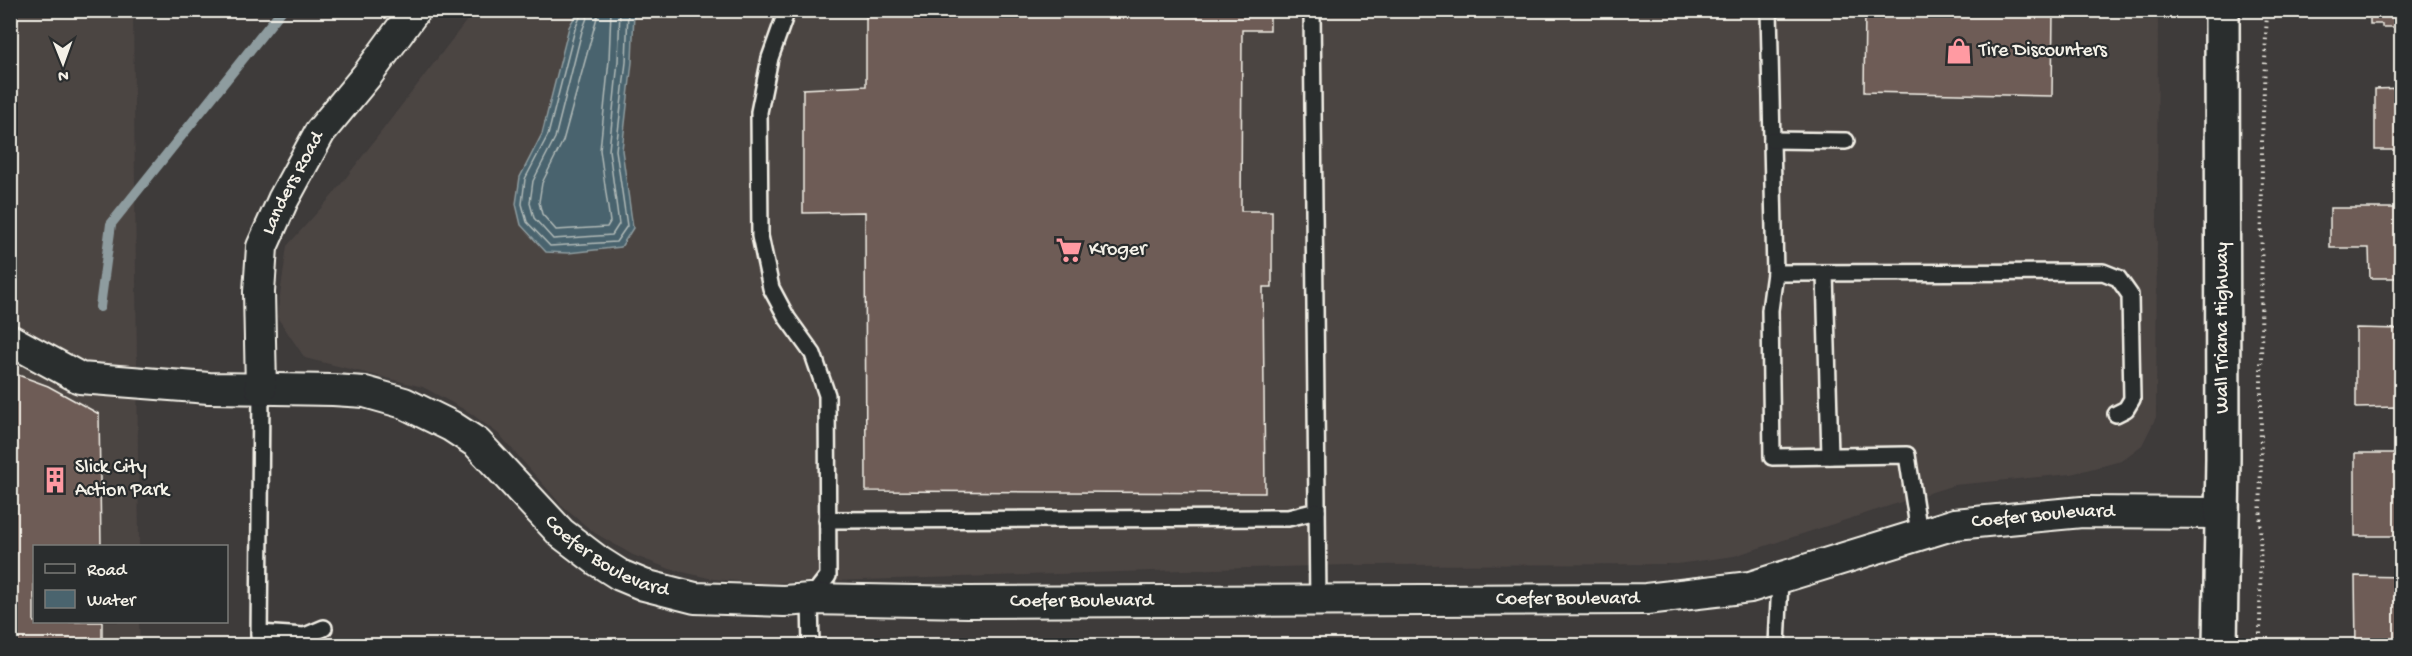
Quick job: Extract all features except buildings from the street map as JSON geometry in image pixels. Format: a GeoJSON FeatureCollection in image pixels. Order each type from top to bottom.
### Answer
{"type":"FeatureCollection","features":[{"type":"Feature","properties":{"kind":"main road","name":"Wall Triana Highway"},"geometry":{"type":"LineString","coordinates":[[2220,645],[2222,10]]}},
{"type":"Feature","properties":{"kind":"street","name":"Landers Road"},"geometry":{"type":"LineString","coordinates":[[261,389],[262,247],[283,200],[320,132],[368,74],[415,10]]}},
{"type":"Feature","properties":{"kind":"street","name":"Coefer Boulevard"},"geometry":{"type":"LineString","coordinates":[[10,340],[80,378],[147,385],[365,392],[404,403],[451,426],[477,443],[539,510],[580,548],[620,575],[644,585],[695,598],[968,602],[1646,599],[1722,592],[1780,579],[1919,533],[1975,522],[2082,512],[2222,513]]}},
{"type":"Feature","properties":{"kind":"lane"},"geometry":{"type":"LineString","coordinates":[[787,10],[770,58],[759,112],[760,236],[771,288],[787,318],[813,354],[827,395],[828,576],[810,599],[811,645]]}},
{"type":"Feature","properties":{"kind":"lane"},"geometry":{"type":"LineString","coordinates":[[1312,10],[1318,602]]}},
{"type":"Feature","properties":{"kind":"lane"},"geometry":{"type":"LineString","coordinates":[[1769,10],[1775,273],[1770,310],[1772,457],[1907,455],[1919,533]]}},
{"type":"Feature","properties":{"kind":"lane"},"geometry":{"type":"LineString","coordinates":[[1772,140],[1846,141]]}},
{"type":"Feature","properties":{"kind":"lane"},"geometry":{"type":"LineString","coordinates":[[1775,273],[2103,272],[2118,278],[2130,295],[2132,399],[2126,409],[2116,414]]}},
{"type":"Feature","properties":{"kind":"lane"},"geometry":{"type":"LineString","coordinates":[[1825,273],[1830,456]]}},
{"type":"Feature","properties":{"kind":"lane"},"geometry":{"type":"LineString","coordinates":[[261,389],[259,639],[305,636],[324,628]]}},
{"type":"Feature","properties":{"kind":"lane"},"geometry":{"type":"LineString","coordinates":[[827,520],[1288,518],[1317,511]]}},
{"type":"Feature","properties":{"kind":"lane"},"geometry":{"type":"LineString","coordinates":[[1777,645],[1780,579]]}},
{"type":"Feature","properties":{"kind":"path"},"geometry":{"type":"LineString","coordinates":[[2260,645],[2262,152],[2267,10]]}},
{"type":"Feature","properties":{"kind":"shaded area"},"geometry":{"type":"Polygon","coordinates":[[[10,11],[133,11],[139,545],[33,545],[33,623],[139,623],[140,645],[11,645],[10,11]]]}},
{"type":"Feature","properties":{"kind":"shaded area"},"geometry":{"type":"Polygon","coordinates":[[[474,11],[2158,11],[2156,417],[2142,445],[2121,461],[2071,474],[1954,485],[1734,556],[1677,564],[1348,565],[761,583],[713,579],[670,569],[633,555],[595,533],[564,508],[500,435],[469,412],[423,387],[305,358],[277,317],[287,246],[332,196],[474,11]]]}},
{"type":"Feature","properties":{"kind":"water"},"geometry":{"type":"Polygon","coordinates":[[[578,11],[634,11],[632,62],[622,150],[633,228],[621,247],[568,253],[546,252],[521,225],[516,204],[520,177],[542,134],[569,27],[578,11]]]}},
{"type":"Feature","properties":{"kind":"waterway"},"geometry":{"type":"LineString","coordinates":[[100,307],[111,224],[282,10]]}},
{"type":"Feature","properties":{"kind":"place","name":"Tire Discounters"},"geometry":{"type":"Point","coordinates":[1959,51]}},
{"type":"Feature","properties":{"kind":"place","name":"Kroger"},"geometry":{"type":"Point","coordinates":[1069,250]}},
{"type":"Feature","properties":{"kind":"place","name":"Slick City Action Park"},"geometry":{"type":"Point","coordinates":[55,480]}}]}
